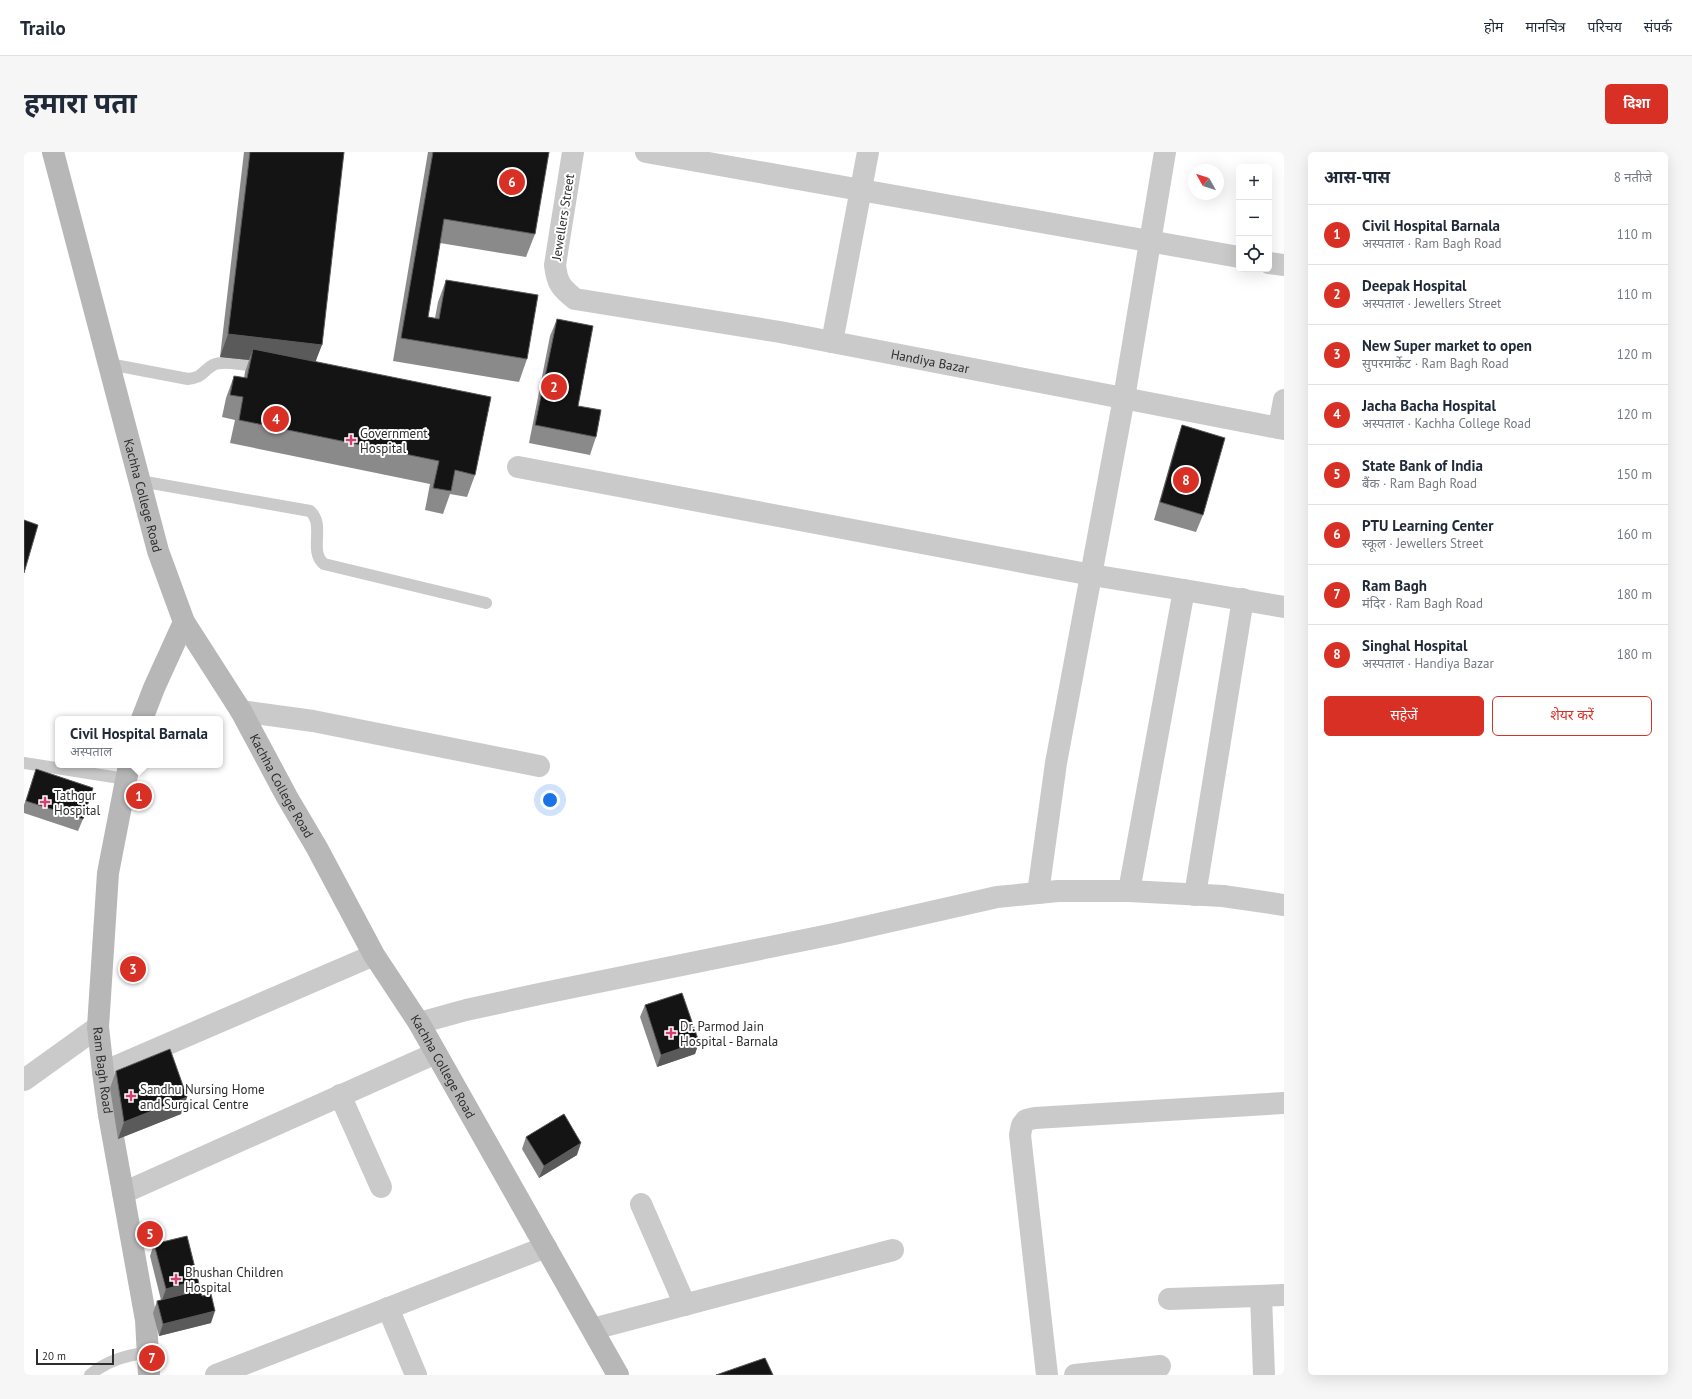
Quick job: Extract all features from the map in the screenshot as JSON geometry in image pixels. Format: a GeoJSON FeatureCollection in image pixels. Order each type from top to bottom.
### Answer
{"type":"FeatureCollection","features":[{"type":"Feature","properties":{"kind":"street","name":"Kachha College Road"},"geometry":{"type":"LineString","coordinates":[[53,152],[158,551],[184,622],[241,711],[374,955],[419,1023],[618,1375]]}},
{"type":"Feature","properties":{"kind":"street","name":"Jewellers Street"},"geometry":{"type":"LineString","coordinates":[[573,152],[555,265],[556,278],[563,290],[575,299]]}},
{"type":"Feature","properties":{"kind":"street"},"geometry":{"type":"LineString","coordinates":[[646,152],[1236,256]]}},
{"type":"Feature","properties":{"kind":"street"},"geometry":{"type":"LineString","coordinates":[[832,342],[868,152]]}},
{"type":"Feature","properties":{"kind":"street"},"geometry":{"type":"LineString","coordinates":[[1038,893],[1056,763],[1124,398],[1165,152]]}},
{"type":"Feature","properties":{"kind":"street"},"geometry":{"type":"LineString","coordinates":[[1272,263],[1284,265]]}},
{"type":"Feature","properties":{"kind":"street","name":"Handiya Bazar"},"geometry":{"type":"LineString","coordinates":[[575,299],[832,342],[1282,429]]}},
{"type":"Feature","properties":{"kind":"street"},"geometry":{"type":"LineString","coordinates":[[1282,429],[1284,400]]}},
{"type":"Feature","properties":{"kind":"street"},"geometry":{"type":"LineString","coordinates":[[518,467],[1092,575],[1284,607]]}},
{"type":"Feature","properties":{"kind":"street"},"geometry":{"type":"LineString","coordinates":[[1129,891],[1184,590]]}},
{"type":"Feature","properties":{"kind":"street"},"geometry":{"type":"LineString","coordinates":[[1195,894],[1243,600]]}},
{"type":"Feature","properties":{"kind":"street"},"geometry":{"type":"LineString","coordinates":[[143,716],[154,688],[184,622]]}},
{"type":"Feature","properties":{"kind":"street"},"geometry":{"type":"LineString","coordinates":[[241,711],[313,721],[539,766]]}},
{"type":"Feature","properties":{"kind":"street","name":"Ram Bagh Road"},"geometry":{"type":"LineString","coordinates":[[128,772],[108,873],[98,1027],[103,1072],[146,1320],[149,1375]]}},
{"type":"Feature","properties":{"kind":"street"},"geometry":{"type":"LineString","coordinates":[[419,1023],[466,1010],[834,934],[997,897],[1058,891],[1129,891],[1222,896],[1284,905]]}},
{"type":"Feature","properties":{"kind":"street"},"geometry":{"type":"LineString","coordinates":[[103,1072],[374,955]]}},
{"type":"Feature","properties":{"kind":"street"},"geometry":{"type":"LineString","coordinates":[[24,1080],[98,1027]]}},
{"type":"Feature","properties":{"kind":"street"},"geometry":{"type":"LineString","coordinates":[[123,1193],[436,1053]]}},
{"type":"Feature","properties":{"kind":"street"},"geometry":{"type":"LineString","coordinates":[[340,1095],[381,1187]]}},
{"type":"Feature","properties":{"kind":"street"},"geometry":{"type":"LineString","coordinates":[[1047,1375],[1020,1135],[1022,1125],[1026,1120],[1035,1118],[1284,1103]]}},
{"type":"Feature","properties":{"kind":"street"},"geometry":{"type":"LineString","coordinates":[[641,1204],[685,1305]]}},
{"type":"Feature","properties":{"kind":"street"},"geometry":{"type":"LineString","coordinates":[[216,1375],[546,1247]]}},
{"type":"Feature","properties":{"kind":"street"},"geometry":{"type":"LineString","coordinates":[[593,1329],[892,1250]]}},
{"type":"Feature","properties":{"kind":"street"},"geometry":{"type":"LineString","coordinates":[[1169,1299],[1284,1295]]}},
{"type":"Feature","properties":{"kind":"street"},"geometry":{"type":"LineString","coordinates":[[1261,1296],[1264,1375]]}},
{"type":"Feature","properties":{"kind":"street"},"geometry":{"type":"LineString","coordinates":[[388,1308],[416,1375]]}},
{"type":"Feature","properties":{"kind":"street"},"geometry":{"type":"LineString","coordinates":[[1075,1375],[1160,1366]]}},
{"type":"Feature","properties":{"kind":"lane"},"geometry":{"type":"LineString","coordinates":[[109,364],[188,379],[199,377],[213,365],[220,363],[232,363],[271,370]]}},
{"type":"Feature","properties":{"kind":"lane"},"geometry":{"type":"LineString","coordinates":[[140,481],[310,511],[315,516],[317,522],[317,555],[324,564],[486,603]]}},
{"type":"Feature","properties":{"kind":"lane"},"geometry":{"type":"LineString","coordinates":[[24,763],[55,766]]}},
{"type":"Feature","properties":{"kind":"lane"},"geometry":{"type":"LineString","coordinates":[[82,768],[128,772]]}},
{"type":"Feature","properties":{"kind":"lane"},"geometry":{"type":"LineString","coordinates":[[90,1375],[98,1368],[114,1360],[148,1352]]}},
{"type":"Feature","properties":{"kind":"building"},"geometry":{"type":"Polygon","coordinates":[[[250,152],[344,152],[322,345],[228,334],[250,152]]]}},
{"type":"Feature","properties":{"kind":"building"},"geometry":{"type":"Polygon","coordinates":[[[433,152],[549,152],[535,234],[444,219],[428,317],[439,319],[446,280],[538,295],[527,359],[401,338],[433,152]]]}},
{"type":"Feature","properties":{"kind":"building"},"geometry":{"type":"Polygon","coordinates":[[[557,319],[593,326],[578,406],[601,410],[596,437],[535,425],[557,319]]]}},
{"type":"Feature","properties":{"kind":"building"},"geometry":{"type":"Polygon","coordinates":[[[253,349],[491,397],[475,475],[455,470],[451,491],[433,488],[439,461],[239,420],[243,397],[230,395],[234,376],[247,378],[253,349]]]}},
{"type":"Feature","properties":{"kind":"building"},"geometry":{"type":"Polygon","coordinates":[[[1182,425],[1225,438],[1203,515],[1160,502],[1182,425]]]}},
{"type":"Feature","properties":{"kind":"building"},"geometry":{"type":"Polygon","coordinates":[[[24,520],[38,525],[24,573],[24,520]]]}},
{"type":"Feature","properties":{"kind":"building"},"geometry":{"type":"Polygon","coordinates":[[[36,769],[93,788],[83,819],[26,801],[36,769]]]}},
{"type":"Feature","properties":{"kind":"building"},"geometry":{"type":"Polygon","coordinates":[[[682,993],[699,1042],[661,1055],[645,1005],[682,993]]]}},
{"type":"Feature","properties":{"kind":"building"},"geometry":{"type":"Polygon","coordinates":[[[170,1049],[187,1097],[124,1122],[116,1071],[170,1049]]]}},
{"type":"Feature","properties":{"kind":"building"},"geometry":{"type":"Polygon","coordinates":[[[564,1114],[581,1143],[544,1166],[526,1137],[564,1114]]]}},
{"type":"Feature","properties":{"kind":"building"},"geometry":{"type":"Polygon","coordinates":[[[187,1236],[202,1296],[211,1294],[215,1311],[163,1324],[157,1301],[189,1293],[187,1283],[166,1289],[154,1244],[187,1236]]]}},
{"type":"Feature","properties":{"kind":"building"},"geometry":{"type":"Polygon","coordinates":[[[765,1358],[773,1375],[716,1375],[765,1358]]]}},
{"type":"Feature","properties":{"kind":"place","name":"PTU Learning Center"},"geometry":{"type":"Point","coordinates":[512,182]}},
{"type":"Feature","properties":{"kind":"place","name":"Deepak Hospital"},"geometry":{"type":"Point","coordinates":[554,387]}},
{"type":"Feature","properties":{"kind":"place","name":"Jacha Bacha Hospital"},"geometry":{"type":"Point","coordinates":[276,419]}},
{"type":"Feature","properties":{"kind":"place","name":"Government Hospital"},"geometry":{"type":"Point","coordinates":[351,440]}},
{"type":"Feature","properties":{"kind":"place","name":"Singhal Hospital"},"geometry":{"type":"Point","coordinates":[1186,480]}},
{"type":"Feature","properties":{"kind":"place","name":"Civil Hospital Barnala"},"geometry":{"type":"Point","coordinates":[139,796]}},
{"type":"Feature","properties":{"kind":"place","name":"Tathgur Hospital"},"geometry":{"type":"Point","coordinates":[45,802]}},
{"type":"Feature","properties":{"kind":"place","name":"New Super market to open"},"geometry":{"type":"Point","coordinates":[133,969]}},
{"type":"Feature","properties":{"kind":"place","name":"Dr. Parmod Jain Hospital - Barnala"},"geometry":{"type":"Point","coordinates":[671,1033]}},
{"type":"Feature","properties":{"kind":"place","name":"Sandhu Nursing Home and Surgical Centre"},"geometry":{"type":"Point","coordinates":[131,1096]}},
{"type":"Feature","properties":{"kind":"place","name":"State Bank of India"},"geometry":{"type":"Point","coordinates":[150,1234]}},
{"type":"Feature","properties":{"kind":"place","name":"Bhushan Children Hospital"},"geometry":{"type":"Point","coordinates":[176,1279]}},
{"type":"Feature","properties":{"kind":"place","name":"Ram Bagh"},"geometry":{"type":"Point","coordinates":[152,1358]}}]}
